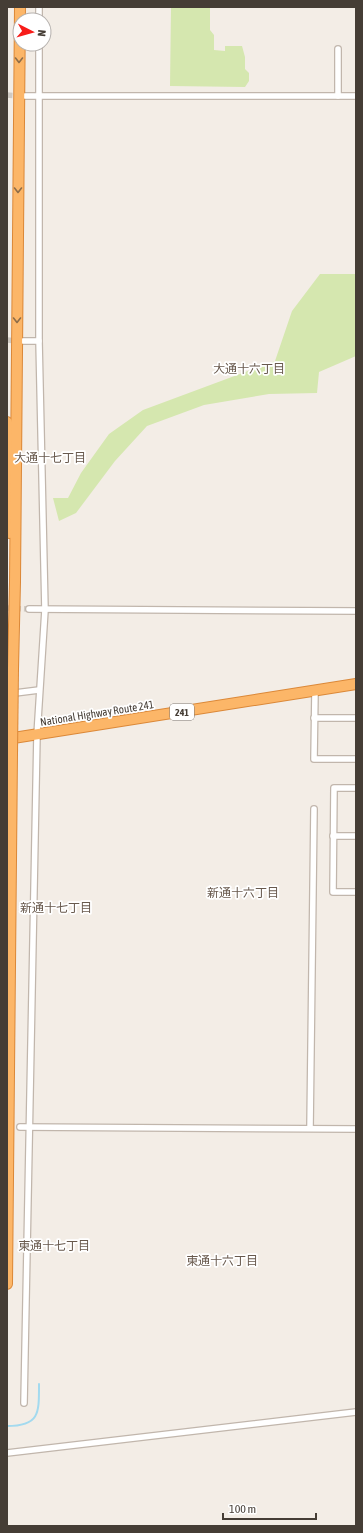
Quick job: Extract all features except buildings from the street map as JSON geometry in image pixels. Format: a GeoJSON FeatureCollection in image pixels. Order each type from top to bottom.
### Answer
{"type":"FeatureCollection","features":[{"type":"Feature","properties":{"kind":"highway"},"geometry":{"type":"LineString","coordinates":[[7,1284],[13,669],[16,582],[20,7]]}},
{"type":"Feature","properties":{"kind":"highway"},"geometry":{"type":"LineString","coordinates":[[7,422],[13,669]]}},
{"type":"Feature","properties":{"kind":"highway","name":"National Highway Route 241"},"geometry":{"type":"LineString","coordinates":[[7,739],[356,684]]}},
{"type":"Feature","properties":{"kind":"street"},"geometry":{"type":"LineString","coordinates":[[338,49],[338,96]]}},
{"type":"Feature","properties":{"kind":"street"},"geometry":{"type":"LineString","coordinates":[[24,1403],[37,735],[45,610],[39,341],[39,52]]}},
{"type":"Feature","properties":{"kind":"street"},"geometry":{"type":"LineString","coordinates":[[25,96],[356,96]]}},
{"type":"Feature","properties":{"kind":"street"},"geometry":{"type":"LineString","coordinates":[[23,341],[39,341]]}},
{"type":"Feature","properties":{"kind":"street"},"geometry":{"type":"LineString","coordinates":[[29,609],[356,611]]}},
{"type":"Feature","properties":{"kind":"street"},"geometry":{"type":"LineString","coordinates":[[7,694],[40,690]]}},
{"type":"Feature","properties":{"kind":"street"},"geometry":{"type":"LineString","coordinates":[[315,691],[314,760],[356,759]]}},
{"type":"Feature","properties":{"kind":"street"},"geometry":{"type":"LineString","coordinates":[[314,718],[356,718]]}},
{"type":"Feature","properties":{"kind":"street"},"geometry":{"type":"LineString","coordinates":[[356,788],[334,788],[332,892],[356,892]]}},
{"type":"Feature","properties":{"kind":"street"},"geometry":{"type":"LineString","coordinates":[[310,1128],[314,809]]}},
{"type":"Feature","properties":{"kind":"street"},"geometry":{"type":"LineString","coordinates":[[333,836],[356,836]]}},
{"type":"Feature","properties":{"kind":"street"},"geometry":{"type":"LineString","coordinates":[[20,1127],[356,1129]]}},
{"type":"Feature","properties":{"kind":"street"},"geometry":{"type":"LineString","coordinates":[[7,1454],[356,1412]]}},
{"type":"Feature","properties":{"kind":"green space"},"geometry":{"type":"Polygon","coordinates":[[[171,7],[218,7],[210,8],[210,30],[214,35],[214,50],[225,51],[225,46],[242,46],[245,57],[245,69],[249,73],[249,81],[245,87],[170,86],[171,7]]]}},
{"type":"Feature","properties":{"kind":"green space"},"geometry":{"type":"Polygon","coordinates":[[[320,274],[356,274],[356,356],[319,372],[317,393],[269,394],[204,405],[147,426],[115,461],[76,513],[59,521],[53,498],[68,498],[81,473],[109,434],[143,410],[275,361],[292,311],[320,274]]]}},
{"type":"Feature","properties":{"kind":"waterway"},"geometry":{"type":"LineString","coordinates":[[7,1426],[26,1424],[32,1420],[38,1410],[39,1384]]}},
{"type":"Feature","properties":{"kind":"tunnel"},"geometry":{"type":"LineString","coordinates":[[7,95],[21,96]]}},
{"type":"Feature","properties":{"kind":"tunnel"},"geometry":{"type":"LineString","coordinates":[[7,340],[19,341]]}},
{"type":"Feature","properties":{"kind":"tunnel"},"geometry":{"type":"LineString","coordinates":[[7,608],[29,609]]}},
{"type":"Feature","properties":{"kind":"district","name":"大通十六丁目"},"geometry":{"type":"Point","coordinates":[249,369]}},
{"type":"Feature","properties":{"kind":"district","name":"大通十七丁目"},"geometry":{"type":"Point","coordinates":[50,458]}},
{"type":"Feature","properties":{"kind":"district","name":"新通十六丁目"},"geometry":{"type":"Point","coordinates":[243,893]}},
{"type":"Feature","properties":{"kind":"district","name":"新通十七丁目"},"geometry":{"type":"Point","coordinates":[56,908]}},
{"type":"Feature","properties":{"kind":"district","name":"東通十七丁目"},"geometry":{"type":"Point","coordinates":[54,1246]}},
{"type":"Feature","properties":{"kind":"district","name":"東通十六丁目"},"geometry":{"type":"Point","coordinates":[222,1261]}}]}
